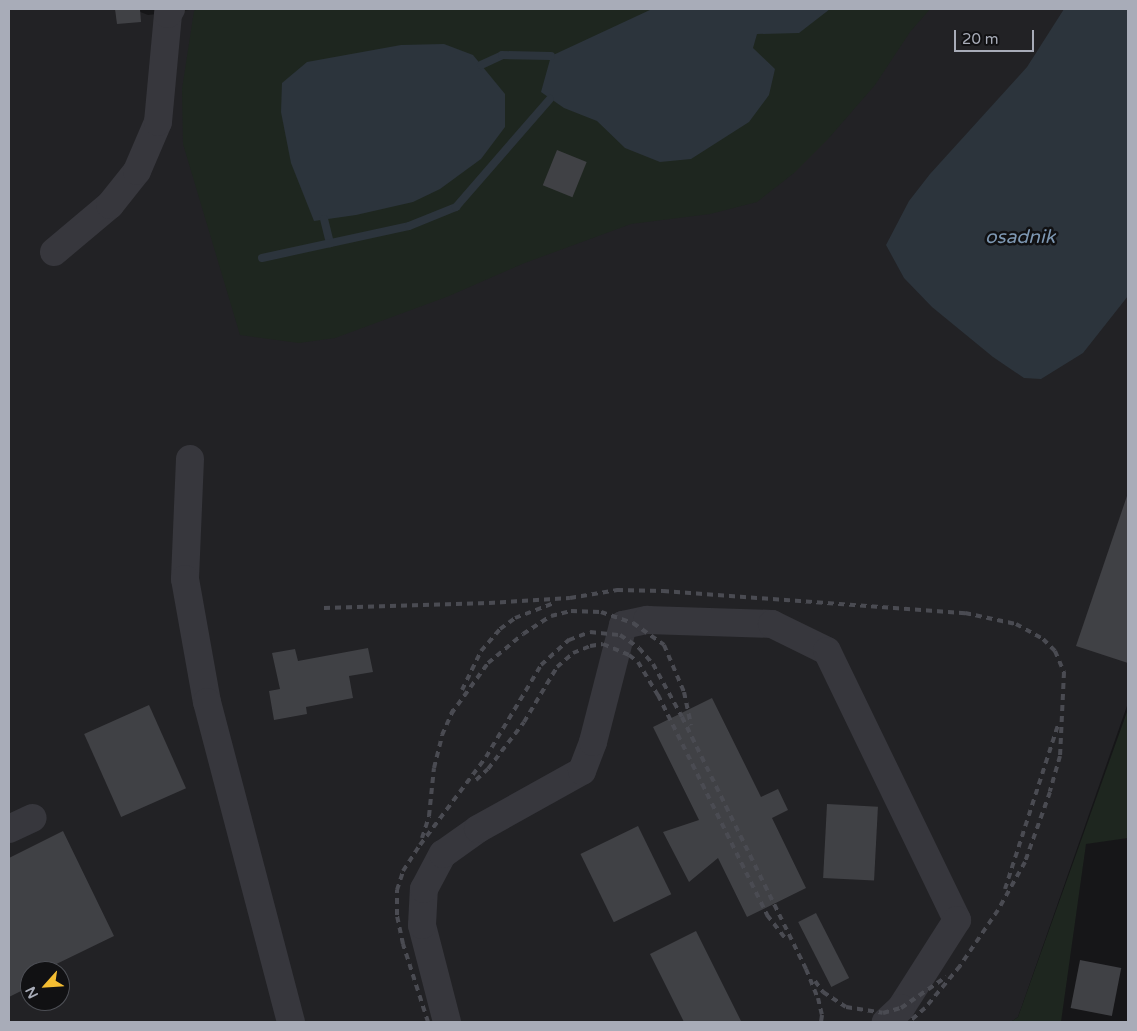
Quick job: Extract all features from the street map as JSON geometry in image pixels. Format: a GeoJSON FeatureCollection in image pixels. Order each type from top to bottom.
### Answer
{"type":"FeatureCollection","features":[{"type":"Feature","properties":{"kind":"lane"},"geometry":{"type":"LineString","coordinates":[[54,252],[110,205],[136,171],[158,122],[168,14],[171,9]]}},
{"type":"Feature","properties":{"kind":"lane"},"geometry":{"type":"LineString","coordinates":[[190,459],[186,588],[207,702],[291,1022]]}},
{"type":"Feature","properties":{"kind":"lane"},"geometry":{"type":"LineString","coordinates":[[447,1022],[422,925],[424,888],[443,854],[478,829],[582,771],[593,742],[622,625],[647,620],[772,624],[828,651],[957,920],[900,1008],[886,1022]]}},
{"type":"Feature","properties":{"kind":"lane"},"geometry":{"type":"LineString","coordinates":[[9,829],[33,818]]}},
{"type":"Feature","properties":{"kind":"shaded area"},"geometry":{"type":"Polygon","coordinates":[[[9,9],[133,9],[148,15],[197,9],[1128,9],[1128,703],[1018,1017],[1011,1022],[9,1022],[9,9]]]}},
{"type":"Feature","properties":{"kind":"shaded area"},"geometry":{"type":"Polygon","coordinates":[[[197,9],[930,9],[910,32],[875,85],[828,139],[794,173],[757,202],[710,214],[631,224],[522,264],[449,296],[335,338],[299,343],[240,335],[183,144],[182,89],[194,11],[197,9]]]}},
{"type":"Feature","properties":{"kind":"shaded area"},"geometry":{"type":"Polygon","coordinates":[[[1128,709],[1128,838],[1086,844],[1061,1022],[1011,1022],[1018,1017],[1128,709]]]}},
{"type":"Feature","properties":{"kind":"water"},"geometry":{"type":"Polygon","coordinates":[[[652,9],[830,9],[799,33],[757,34],[753,48],[775,69],[769,95],[749,122],[691,159],[660,162],[625,148],[597,121],[564,108],[541,92],[551,56],[652,9]]]}},
{"type":"Feature","properties":{"kind":"water","name":"osadnik"},"geometry":{"type":"Polygon","coordinates":[[[1064,9],[1128,9],[1128,296],[1083,353],[1041,379],[1024,378],[993,357],[932,307],[904,278],[886,245],[909,201],[930,174],[1027,67],[1064,9]]]}},
{"type":"Feature","properties":{"kind":"water"},"geometry":{"type":"Polygon","coordinates":[[[444,44],[473,55],[505,94],[505,127],[481,159],[440,189],[413,202],[356,215],[314,221],[291,163],[281,112],[282,83],[307,62],[401,45],[444,44]]]}},
{"type":"Feature","properties":{"kind":"building"},"geometry":{"type":"Polygon","coordinates":[[[115,9],[140,9],[141,22],[117,24],[115,9]]]}},
{"type":"Feature","properties":{"kind":"building"},"geometry":{"type":"Polygon","coordinates":[[[557,150],[587,162],[572,197],[543,185],[557,150]]]}},
{"type":"Feature","properties":{"kind":"building"},"geometry":{"type":"Polygon","coordinates":[[[1128,493],[1128,663],[1076,646],[1128,493]]]}},
{"type":"Feature","properties":{"kind":"building"},"geometry":{"type":"Polygon","coordinates":[[[368,648],[373,672],[349,676],[353,698],[306,707],[307,714],[274,720],[269,691],[280,689],[272,653],[295,649],[298,661],[368,648]]]}},
{"type":"Feature","properties":{"kind":"building"},"geometry":{"type":"Polygon","coordinates":[[[712,698],[761,797],[778,789],[788,810],[772,818],[806,888],[747,917],[718,858],[689,882],[663,832],[699,820],[653,727],[712,698]]]}},
{"type":"Feature","properties":{"kind":"building"},"geometry":{"type":"Polygon","coordinates":[[[149,705],[186,788],[121,817],[84,734],[149,705]]]}},
{"type":"Feature","properties":{"kind":"building"},"geometry":{"type":"Polygon","coordinates":[[[827,804],[878,807],[874,881],[823,878],[827,804]]]}},
{"type":"Feature","properties":{"kind":"building"},"geometry":{"type":"Polygon","coordinates":[[[638,826],[671,894],[614,922],[580,854],[638,826]]]}},
{"type":"Feature","properties":{"kind":"building"},"geometry":{"type":"Polygon","coordinates":[[[63,831],[114,936],[63,961],[20,961],[20,992],[9,997],[9,858],[63,831]]]}},
{"type":"Feature","properties":{"kind":"building"},"geometry":{"type":"Polygon","coordinates":[[[816,913],[849,978],[831,987],[798,922],[816,913]]]}},
{"type":"Feature","properties":{"kind":"building"},"geometry":{"type":"Polygon","coordinates":[[[696,931],[741,1021],[739,1022],[684,1022],[650,954],[696,931]]]}},
{"type":"Feature","properties":{"kind":"building"},"geometry":{"type":"Polygon","coordinates":[[[1080,960],[1121,968],[1112,1016],[1071,1008],[1080,960]]]}},
{"type":"Feature","properties":{"kind":"waterway"},"geometry":{"type":"LineString","coordinates":[[481,65],[502,55],[551,56]]}},
{"type":"Feature","properties":{"kind":"waterway"},"geometry":{"type":"LineString","coordinates":[[262,258],[409,226],[456,207],[550,99]]}},
{"type":"Feature","properties":{"kind":"waterway"},"geometry":{"type":"LineString","coordinates":[[324,219],[330,243]]}},
{"type":"Feature","properties":{"kind":"railway"},"geometry":{"type":"LineString","coordinates":[[324,608],[489,603],[570,598],[617,590],[663,591],[965,613],[1016,624],[1043,639],[1055,651],[1064,672],[1060,756],[1050,792],[1025,862],[998,910],[960,966],[925,1008],[909,1022]]}},
{"type":"Feature","properties":{"kind":"railway"},"geometry":{"type":"LineString","coordinates":[[462,690],[481,651],[500,629],[515,618],[552,604]]}},
{"type":"Feature","properties":{"kind":"railway"},"geometry":{"type":"LineString","coordinates":[[451,714],[488,663],[523,634],[551,616],[571,611],[601,612],[633,623],[664,645],[684,692],[691,725]]}},
{"type":"Feature","properties":{"kind":"railway"},"geometry":{"type":"LineString","coordinates":[[428,1022],[403,944],[397,915],[397,890],[403,871],[420,845],[486,757],[541,665],[569,640],[590,632],[620,635],[639,648],[653,664],[682,717],[806,969],[818,998],[822,1015],[821,1022]]}},
{"type":"Feature","properties":{"kind":"railway"},"geometry":{"type":"LineString","coordinates":[[476,780],[488,769],[524,722],[557,667],[573,653],[590,646],[603,644],[629,655],[638,662],[658,695],[767,915],[785,938]]}},
{"type":"Feature","properties":{"kind":"railway"},"geometry":{"type":"LineString","coordinates":[[422,838],[429,816],[434,768],[442,735],[454,708]]}},
{"type":"Feature","properties":{"kind":"railway"},"geometry":{"type":"LineString","coordinates":[[1005,889],[1058,725]]}},
{"type":"Feature","properties":{"kind":"railway"},"geometry":{"type":"LineString","coordinates":[[815,981],[823,992],[846,1007],[883,1013],[901,1008],[946,977]]}}]}
